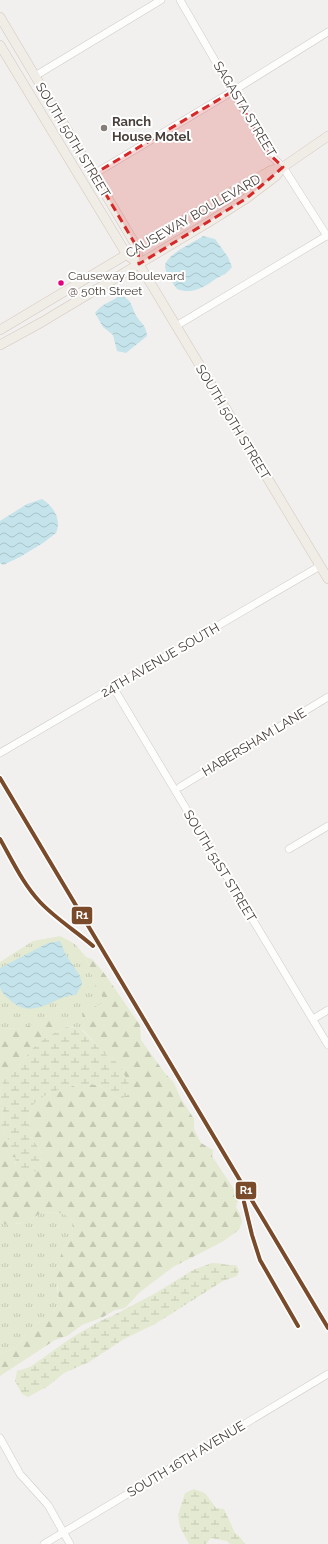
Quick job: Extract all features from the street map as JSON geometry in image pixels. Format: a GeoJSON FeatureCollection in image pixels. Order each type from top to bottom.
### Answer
{"type":"FeatureCollection","features":[{"type":"Feature","properties":{"kind":"main road","name":"SOUTH 50TH STREET"},"geometry":{"type":"LineString","coordinates":[[0,17],[138,249],[139,264]]}},
{"type":"Feature","properties":{"kind":"main road","name":"SOUTH 50TH STREET"},"geometry":{"type":"LineString","coordinates":[[0,45],[127,255],[139,264],[328,579]]}},
{"type":"Feature","properties":{"kind":"main road","name":"CAUSEWAY BOULEVARD"},"geometry":{"type":"LineString","coordinates":[[0,345],[42,322],[210,222],[247,198],[276,176],[283,167],[328,136]]}},
{"type":"Feature","properties":{"kind":"main road","name":"CAUSEWAY BOULEVARD"},"geometry":{"type":"LineString","coordinates":[[0,330],[223,197],[272,170],[283,167]]}},
{"type":"Feature","properties":{"kind":"street"},"geometry":{"type":"LineString","coordinates":[[35,76],[161,0]]}},
{"type":"Feature","properties":{"kind":"street","name":"SAGASTA STREET"},"geometry":{"type":"LineString","coordinates":[[180,0],[270,154],[283,167],[328,235]]}},
{"type":"Feature","properties":{"kind":"street"},"geometry":{"type":"LineString","coordinates":[[94,174],[234,91],[328,32]]}},
{"type":"Feature","properties":{"kind":"street"},"geometry":{"type":"LineString","coordinates":[[176,326],[328,235]]}},
{"type":"Feature","properties":{"kind":"street","name":"24TH AVENUE SOUTH"},"geometry":{"type":"LineString","coordinates":[[0,753],[320,566]]}},
{"type":"Feature","properties":{"kind":"street","name":"SOUTH 51ST STREET"},"geometry":{"type":"LineString","coordinates":[[113,687],[328,1044]]}},
{"type":"Feature","properties":{"kind":"street","name":"HABERSHAM LANE"},"geometry":{"type":"LineString","coordinates":[[180,787],[328,697]]}},
{"type":"Feature","properties":{"kind":"street"},"geometry":{"type":"LineString","coordinates":[[289,849],[328,826]]}},
{"type":"Feature","properties":{"kind":"street"},"geometry":{"type":"LineString","coordinates":[[313,1019],[328,1010]]}},
{"type":"Feature","properties":{"kind":"street","name":"SOUTH 16TH AVENUE"},"geometry":{"type":"LineString","coordinates":[[44,1544],[328,1374]]}},
{"type":"Feature","properties":{"kind":"street"},"geometry":{"type":"LineString","coordinates":[[0,1438],[20,1474],[48,1505],[70,1544]]}},
{"type":"Feature","properties":{"kind":"highlighted area"},"geometry":{"type":"Polygon","coordinates":[[[233,91],[269,154],[283,167],[247,198],[139,264],[138,249],[94,174],[233,91]]]}},
{"type":"Feature","properties":{"kind":"green space"},"geometry":{"type":"Polygon","coordinates":[[[60,936],[75,944],[86,957],[96,988],[102,996],[102,1004],[82,1013],[84,1031],[80,1028],[66,1027],[68,1022],[58,1017],[22,1028],[0,1029],[0,962],[33,941],[60,936]]]}},
{"type":"Feature","properties":{"kind":"green space"},"geometry":{"type":"Polygon","coordinates":[[[86,957],[92,959],[104,973],[140,1025],[141,1040],[164,1072],[174,1083],[180,1097],[194,1119],[194,1129],[201,1143],[213,1150],[212,1156],[239,1197],[236,1207],[242,1222],[239,1230],[222,1242],[173,1267],[140,1292],[125,1308],[115,1310],[103,1317],[82,1325],[67,1336],[55,1340],[0,1376],[0,1354],[15,1348],[35,1325],[52,1315],[59,1301],[56,1270],[62,1252],[73,1233],[72,1220],[63,1213],[43,1212],[26,1222],[8,1225],[0,1222],[0,1093],[3,1110],[1,1124],[15,1155],[16,1167],[33,1172],[40,1170],[41,1164],[40,1150],[29,1134],[30,1112],[35,1103],[51,1093],[61,1089],[71,1086],[90,1084],[102,1087],[110,1094],[121,1099],[124,1076],[113,1059],[105,1054],[84,1031],[82,1013],[102,1003],[102,996],[96,988],[86,957]]]}},
{"type":"Feature","properties":{"kind":"green space"},"geometry":{"type":"Polygon","coordinates":[[[66,1017],[68,1022],[66,1027],[45,1038],[32,1049],[15,1071],[3,1081],[0,1093],[0,1029],[22,1028],[44,1020],[66,1017]]]}},
{"type":"Feature","properties":{"kind":"green space"},"geometry":{"type":"Polygon","coordinates":[[[66,1027],[80,1028],[105,1054],[113,1059],[121,1068],[129,1084],[130,1094],[121,1099],[99,1086],[91,1084],[71,1086],[61,1089],[51,1093],[35,1103],[31,1109],[29,1134],[40,1150],[40,1170],[33,1172],[22,1179],[16,1167],[15,1155],[1,1124],[3,1110],[0,1093],[3,1081],[15,1071],[32,1049],[45,1038],[66,1027]]]}},
{"type":"Feature","properties":{"kind":"green space"},"geometry":{"type":"Polygon","coordinates":[[[43,1212],[63,1213],[72,1220],[73,1233],[62,1252],[57,1287],[59,1301],[52,1315],[35,1325],[15,1348],[0,1354],[0,1222],[6,1224],[23,1223],[43,1212]]]}},
{"type":"Feature","properties":{"kind":"green space"},"geometry":{"type":"Polygon","coordinates":[[[212,1263],[236,1265],[239,1270],[237,1276],[223,1281],[155,1324],[124,1339],[89,1362],[64,1373],[48,1386],[28,1397],[22,1394],[15,1381],[17,1371],[30,1367],[71,1338],[100,1321],[154,1294],[193,1270],[212,1263]]]}},
{"type":"Feature","properties":{"kind":"green space"},"geometry":{"type":"Polygon","coordinates":[[[194,1489],[205,1493],[216,1508],[224,1509],[235,1533],[245,1544],[230,1544],[227,1541],[211,1538],[206,1544],[189,1544],[180,1527],[178,1515],[185,1493],[194,1489]]]}},
{"type":"Feature","properties":{"kind":"water"},"geometry":{"type":"Polygon","coordinates":[[[203,236],[215,239],[228,257],[232,267],[225,274],[193,291],[183,291],[177,289],[167,273],[165,267],[166,262],[175,253],[203,236]]]}},
{"type":"Feature","properties":{"kind":"water"},"geometry":{"type":"Polygon","coordinates":[[[120,295],[130,302],[147,333],[147,336],[126,353],[117,351],[113,335],[103,327],[95,313],[98,309],[120,295]]]}},
{"type":"Feature","properties":{"kind":"water"},"geometry":{"type":"Polygon","coordinates":[[[42,499],[50,505],[55,513],[58,523],[56,533],[20,557],[3,565],[0,563],[0,521],[27,504],[42,499]]]}},
{"type":"Feature","properties":{"kind":"water"},"geometry":{"type":"Polygon","coordinates":[[[60,941],[66,955],[80,976],[82,984],[76,995],[67,996],[43,1006],[29,1009],[20,1007],[2,992],[0,987],[0,968],[48,943],[60,941]]]}},
{"type":"Feature","properties":{"kind":"transit line","name":"R1"},"geometry":{"type":"LineString","coordinates":[[0,778],[328,1328]]}},
{"type":"Feature","properties":{"kind":"transit line","name":"R1"},"geometry":{"type":"LineString","coordinates":[[0,839],[28,888],[40,902],[93,946]]}},
{"type":"Feature","properties":{"kind":"transit line","name":"R1"},"geometry":{"type":"LineString","coordinates":[[244,1202],[260,1260],[298,1326]]}},
{"type":"Feature","properties":{"kind":"place","name":"Ranch House Motel"},"geometry":{"type":"Point","coordinates":[104,128]}},
{"type":"Feature","properties":{"kind":"place","name":"Causeway Boulevard @ 50th Street"},"geometry":{"type":"Point","coordinates":[61,283]}}]}
